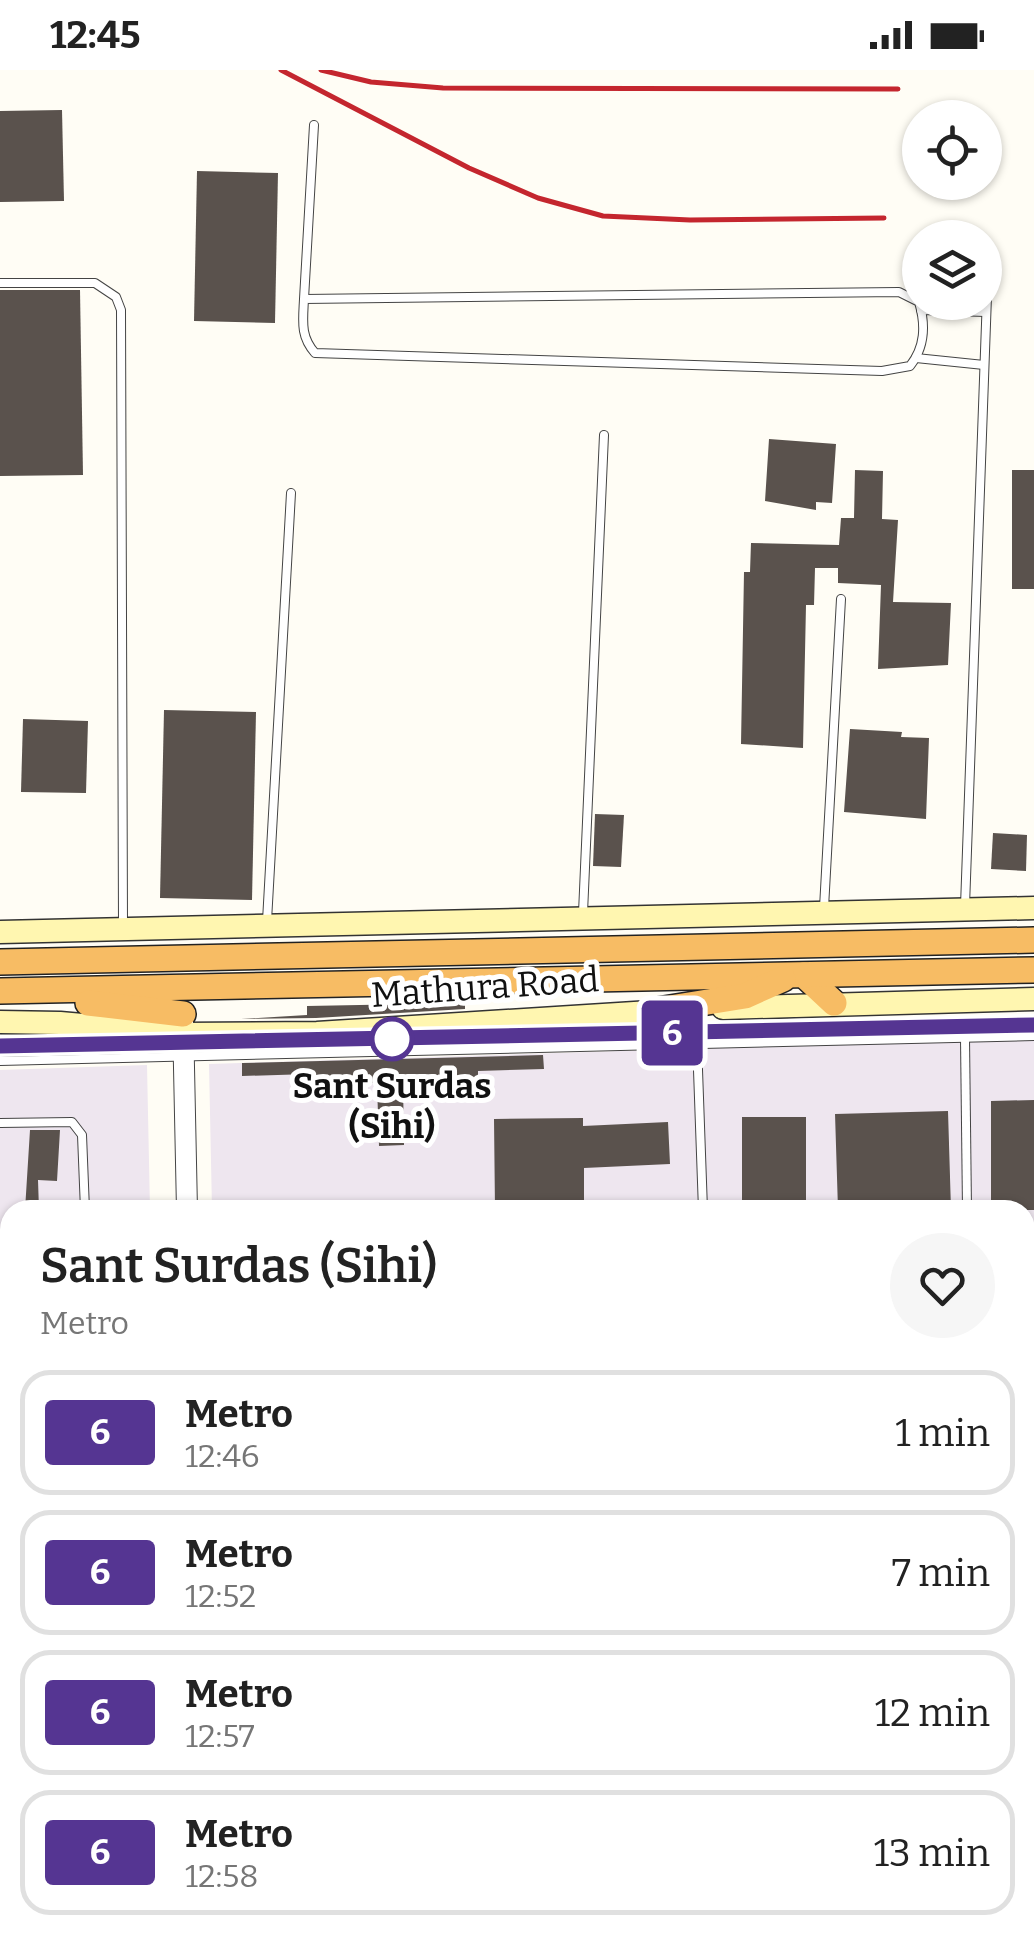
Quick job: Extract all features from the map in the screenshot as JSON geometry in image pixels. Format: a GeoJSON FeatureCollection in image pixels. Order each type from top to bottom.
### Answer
{"type":"FeatureCollection","features":[{"type":"Feature","properties":{"kind":"highway","name":"Mathura Road"},"geometry":{"type":"LineString","coordinates":[[0,962],[1034,940]]}},
{"type":"Feature","properties":{"kind":"highway","name":"Mathura Road"},"geometry":{"type":"LineString","coordinates":[[0,992],[1034,970]]}},
{"type":"Feature","properties":{"kind":"highway"},"geometry":{"type":"LineString","coordinates":[[651,1012],[745,996],[798,975],[834,1003]]}},
{"type":"Feature","properties":{"kind":"highway"},"geometry":{"type":"LineString","coordinates":[[0,992],[183,1035]]}},
{"type":"Feature","properties":{"kind":"main road","name":"Mathura Road"},"geometry":{"type":"LineString","coordinates":[[0,932],[1034,908]]}},
{"type":"Feature","properties":{"kind":"main road","name":"Mathura Road"},"geometry":{"type":"LineString","coordinates":[[0,1022],[60,1023],[183,1035],[318,1033],[834,1003],[1034,999]]}},
{"type":"Feature","properties":{"kind":"street"},"geometry":{"type":"LineString","coordinates":[[182,988],[187,1200]]}},
{"type":"Feature","properties":{"kind":"lane"},"geometry":{"type":"LineString","coordinates":[[314,124],[304,341],[315,353],[882,371],[910,366],[922,346],[922,320]]}},
{"type":"Feature","properties":{"kind":"lane"},"geometry":{"type":"LineString","coordinates":[[0,283],[95,283],[116,297],[121,310],[123,929]]}},
{"type":"Feature","properties":{"kind":"lane"},"geometry":{"type":"LineString","coordinates":[[304,299],[902,294]]}},
{"type":"Feature","properties":{"kind":"lane"},"geometry":{"type":"LineString","coordinates":[[964,907],[986,320]]}},
{"type":"Feature","properties":{"kind":"lane"},"geometry":{"type":"LineString","coordinates":[[916,358],[984,365]]}},
{"type":"Feature","properties":{"kind":"lane"},"geometry":{"type":"LineString","coordinates":[[583,918],[604,435]]}},
{"type":"Feature","properties":{"kind":"lane"},"geometry":{"type":"LineString","coordinates":[[267,926],[291,493]]}},
{"type":"Feature","properties":{"kind":"lane"},"geometry":{"type":"LineString","coordinates":[[824,912],[841,600]]}},
{"type":"Feature","properties":{"kind":"lane"},"geometry":{"type":"LineString","coordinates":[[0,1061],[183,1035],[697,1042],[1034,1036]]}},
{"type":"Feature","properties":{"kind":"lane"},"geometry":{"type":"LineString","coordinates":[[965,1038],[967,1200]]}},
{"type":"Feature","properties":{"kind":"lane"},"geometry":{"type":"LineString","coordinates":[[697,1042],[703,1200]]}},
{"type":"Feature","properties":{"kind":"lane"},"geometry":{"type":"LineString","coordinates":[[0,1123],[72,1122],[77,1126],[82,1135],[85,1200]]}},
{"type":"Feature","properties":{"kind":"shaded area"},"geometry":{"type":"Polygon","coordinates":[[[1034,1038],[1034,1200],[212,1200],[209,1064],[1034,1038]]]}},
{"type":"Feature","properties":{"kind":"shaded area"},"geometry":{"type":"Polygon","coordinates":[[[147,1065],[150,1200],[0,1200],[0,1070],[147,1065]]]}},
{"type":"Feature","properties":{"kind":"building"},"geometry":{"type":"Polygon","coordinates":[[[62,110],[64,201],[0,202],[0,111],[62,110]]]}},
{"type":"Feature","properties":{"kind":"building"},"geometry":{"type":"Polygon","coordinates":[[[197,171],[278,173],[275,323],[194,321],[197,171]]]}},
{"type":"Feature","properties":{"kind":"building"},"geometry":{"type":"Polygon","coordinates":[[[0,290],[80,290],[83,475],[0,476],[0,290]]]}},
{"type":"Feature","properties":{"kind":"building"},"geometry":{"type":"Polygon","coordinates":[[[769,439],[836,444],[832,503],[816,502],[816,510],[765,501],[769,439]]]}},
{"type":"Feature","properties":{"kind":"building"},"geometry":{"type":"Polygon","coordinates":[[[855,470],[883,471],[882,519],[898,520],[893,602],[951,603],[948,665],[878,669],[881,585],[838,583],[838,568],[815,568],[814,605],[806,605],[803,748],[741,744],[744,572],[750,572],[751,543],[839,545],[841,518],[854,518],[855,470]]]}},
{"type":"Feature","properties":{"kind":"building"},"geometry":{"type":"Polygon","coordinates":[[[1012,470],[1034,470],[1034,589],[1012,589],[1012,470]]]}},
{"type":"Feature","properties":{"kind":"building"},"geometry":{"type":"Polygon","coordinates":[[[164,710],[256,712],[252,900],[160,898],[164,710]]]}},
{"type":"Feature","properties":{"kind":"building"},"geometry":{"type":"Polygon","coordinates":[[[23,719],[88,721],[86,793],[21,792],[23,719]]]}},
{"type":"Feature","properties":{"kind":"building"},"geometry":{"type":"Polygon","coordinates":[[[850,729],[929,738],[926,819],[844,812],[850,729]]]}},
{"type":"Feature","properties":{"kind":"building"},"geometry":{"type":"Polygon","coordinates":[[[595,814],[624,815],[621,867],[593,866],[595,814]]]}},
{"type":"Feature","properties":{"kind":"building"},"geometry":{"type":"Polygon","coordinates":[[[993,833],[1027,835],[1026,871],[991,869],[993,833]]]}},
{"type":"Feature","properties":{"kind":"building"},"geometry":{"type":"Polygon","coordinates":[[[465,1003],[465,1009],[241,1019],[307,1015],[307,1006],[465,1003]]]}},
{"type":"Feature","properties":{"kind":"building"},"geometry":{"type":"Polygon","coordinates":[[[543,1034],[543,1040],[374,1044],[543,1034]]]}},
{"type":"Feature","properties":{"kind":"building"},"geometry":{"type":"Polygon","coordinates":[[[543,1055],[544,1069],[478,1071],[478,1081],[403,1082],[404,1145],[379,1146],[377,1083],[309,1084],[309,1074],[242,1076],[242,1063],[543,1055]]]}},
{"type":"Feature","properties":{"kind":"building"},"geometry":{"type":"Polygon","coordinates":[[[1034,1100],[1034,1200],[991,1200],[991,1101],[1034,1100]]]}},
{"type":"Feature","properties":{"kind":"building"},"geometry":{"type":"Polygon","coordinates":[[[948,1111],[951,1200],[838,1200],[835,1114],[948,1111]]]}},
{"type":"Feature","properties":{"kind":"building"},"geometry":{"type":"Polygon","coordinates":[[[742,1117],[806,1117],[806,1200],[742,1200],[742,1117]]]}},
{"type":"Feature","properties":{"kind":"building"},"geometry":{"type":"Polygon","coordinates":[[[583,1118],[583,1126],[668,1122],[670,1164],[584,1168],[584,1200],[495,1200],[494,1119],[583,1118]]]}},
{"type":"Feature","properties":{"kind":"building"},"geometry":{"type":"Polygon","coordinates":[[[30,1130],[60,1130],[57,1181],[38,1180],[39,1200],[26,1200],[30,1130]]]}},
{"type":"Feature","properties":{"kind":"railway"},"geometry":{"type":"LineString","coordinates":[[281,70],[469,168],[538,198],[603,216],[690,220],[884,218]]}},
{"type":"Feature","properties":{"kind":"railway"},"geometry":{"type":"LineString","coordinates":[[321,70],[371,82],[443,88],[898,89]]}},
{"type":"Feature","properties":{"kind":"railway"},"geometry":{"type":"LineString","coordinates":[[0,1046],[1034,1025]]}},
{"type":"Feature","properties":{"kind":"metro line","name":"6"},"geometry":{"type":"LineString","coordinates":[[0,1046],[1034,1025]]}},
{"type":"Feature","properties":{"kind":"place","name":"Sant Surdas (Sihi)"},"geometry":{"type":"Point","coordinates":[392,1039]}}]}
